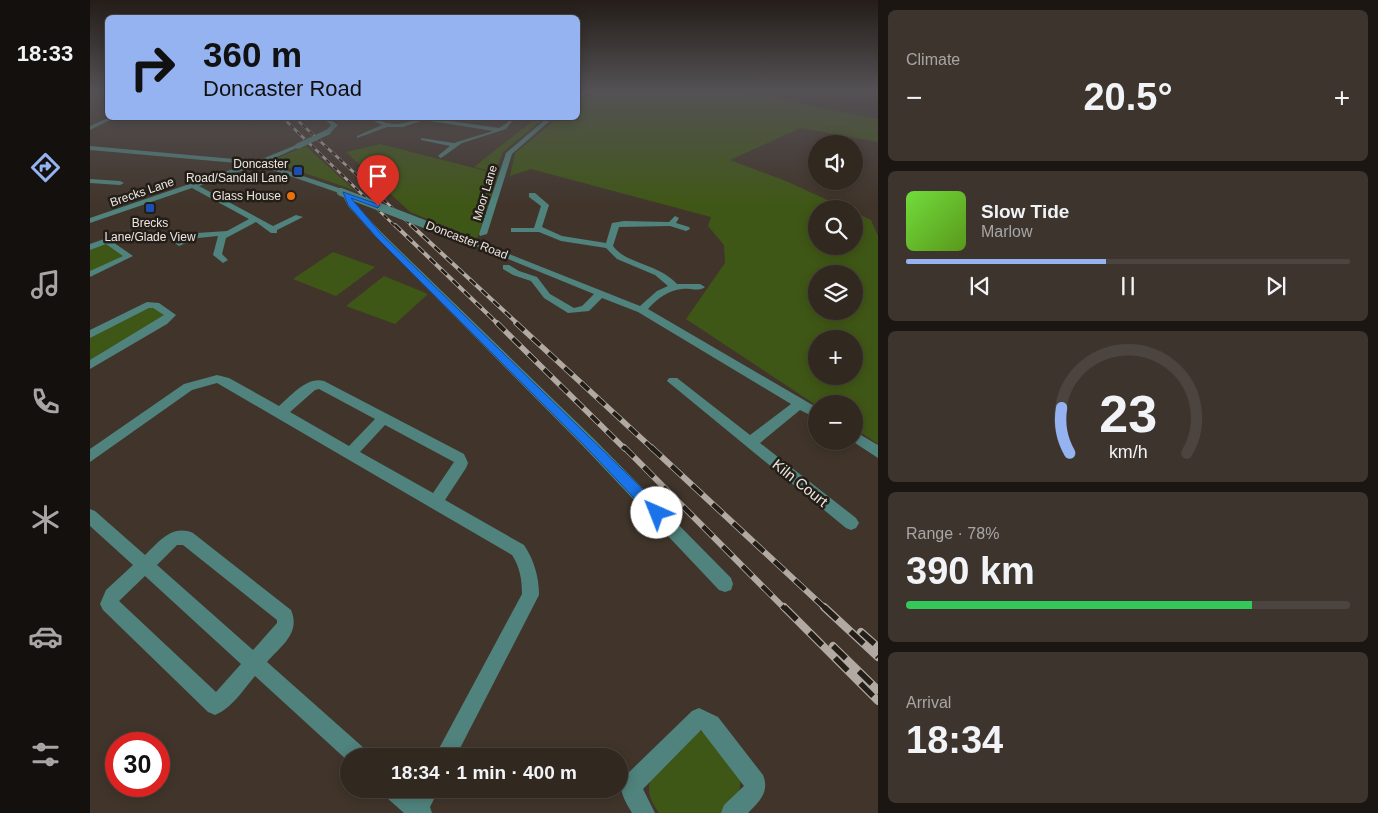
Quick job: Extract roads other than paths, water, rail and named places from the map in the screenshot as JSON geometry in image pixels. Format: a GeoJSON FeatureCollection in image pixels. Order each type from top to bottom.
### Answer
{"type":"FeatureCollection","features":[{"type":"Feature","properties":{"kind":"street","name":"Brecks Lane"},"geometry":{"type":"LineString","coordinates":[[90,221],[258,163],[331,129]]}},
{"type":"Feature","properties":{"kind":"street"},"geometry":{"type":"LineString","coordinates":[[359,137],[379,129]]}},
{"type":"Feature","properties":{"kind":"street"},"geometry":{"type":"LineString","coordinates":[[491,129],[498,130]]}},
{"type":"Feature","properties":{"kind":"street","name":"Moor Lane"},"geometry":{"type":"LineString","coordinates":[[484,234],[509,153],[537,129]]}},
{"type":"Feature","properties":{"kind":"street"},"geometry":{"type":"LineString","coordinates":[[441,156],[468,139],[490,135],[498,130]]}},
{"type":"Feature","properties":{"kind":"street"},"geometry":{"type":"LineString","coordinates":[[422,138],[454,149]]}},
{"type":"Feature","properties":{"kind":"street","name":"Doncaster Road"},"geometry":{"type":"LineString","coordinates":[[90,148],[258,163],[343,193],[642,310],[808,408]]}},
{"type":"Feature","properties":{"kind":"street"},"geometry":{"type":"LineString","coordinates":[[90,181],[120,183]]}},
{"type":"Feature","properties":{"kind":"street"},"geometry":{"type":"LineString","coordinates":[[194,186],[274,230],[299,217]]}},
{"type":"Feature","properties":{"kind":"street"},"geometry":{"type":"LineString","coordinates":[[343,193],[380,236],[588,442],[725,584]]}},
{"type":"Feature","properties":{"kind":"street"},"geometry":{"type":"LineString","coordinates":[[532,195],[548,204],[538,228],[540,230]]}},
{"type":"Feature","properties":{"kind":"street"},"geometry":{"type":"LineString","coordinates":[[179,243],[197,236],[226,233],[255,219]]}},
{"type":"Feature","properties":{"kind":"street"},"geometry":{"type":"LineString","coordinates":[[609,246],[615,225],[624,223],[649,225],[673,221],[686,229]]}},
{"type":"Feature","properties":{"kind":"street"},"geometry":{"type":"LineString","coordinates":[[514,230],[540,230],[554,236],[609,246],[621,258],[659,272],[674,286]]}},
{"type":"Feature","properties":{"kind":"street"},"geometry":{"type":"LineString","coordinates":[[226,233],[222,237],[217,255],[220,263],[235,258]]}},
{"type":"Feature","properties":{"kind":"street"},"geometry":{"type":"LineString","coordinates":[[90,247],[107,241],[129,255],[127,258],[90,274]]}},
{"type":"Feature","properties":{"kind":"street"},"geometry":{"type":"LineString","coordinates":[[506,267],[516,273],[534,279],[547,296],[572,311],[585,309],[601,293]]}},
{"type":"Feature","properties":{"kind":"street"},"geometry":{"type":"LineString","coordinates":[[642,310],[659,293],[674,286],[700,287]]}},
{"type":"Feature","properties":{"kind":"street"},"geometry":{"type":"LineString","coordinates":[[90,334],[147,305],[155,305],[171,315],[163,322],[90,365]]}},
{"type":"Feature","properties":{"kind":"street"},"geometry":{"type":"LineString","coordinates":[[90,456],[196,383],[217,379],[225,381],[279,414],[518,550],[524,556],[531,584],[530,594],[449,748]]}},
{"type":"Feature","properties":{"kind":"street","name":"Kiln Court"},"geometry":{"type":"LineString","coordinates":[[674,381],[851,523]]}},
{"type":"Feature","properties":{"kind":"street"},"geometry":{"type":"LineString","coordinates":[[279,414],[314,384],[320,384],[459,458],[460,468],[434,502]]}},
{"type":"Feature","properties":{"kind":"street"},"geometry":{"type":"LineString","coordinates":[[750,442],[800,403]]}},
{"type":"Feature","properties":{"kind":"street"},"geometry":{"type":"LineString","coordinates":[[349,454],[384,418]]}},
{"type":"Feature","properties":{"kind":"street"},"geometry":{"type":"LineString","coordinates":[[863,442],[878,452]]}},
{"type":"Feature","properties":{"kind":"street"},"geometry":{"type":"LineString","coordinates":[[90,516],[146,564],[349,748]]}},
{"type":"Feature","properties":{"kind":"street"},"geometry":{"type":"LineString","coordinates":[[187,538],[285,616],[286,626],[223,699],[215,705],[109,604],[112,596],[146,564],[173,539],[187,538]]}},
{"type":"Feature","properties":{"kind":"street"},"geometry":{"type":"LineString","coordinates":[[644,813],[633,794],[631,786],[699,718],[711,724],[755,783],[754,791],[732,813]]}},
{"type":"Feature","properties":{"kind":"street"},"geometry":{"type":"LineString","coordinates":[[404,798],[419,811],[424,798]]}},
{"type":"Feature","properties":{"kind":"railway"},"geometry":{"type":"LineString","coordinates":[[294,129],[396,227]]}},
{"type":"Feature","properties":{"kind":"railway"},"geometry":{"type":"LineString","coordinates":[[307,129],[413,227]]}},
{"type":"Feature","properties":{"kind":"railway"},"geometry":{"type":"LineString","coordinates":[[395,225],[498,324]]}},
{"type":"Feature","properties":{"kind":"railway"},"geometry":{"type":"LineString","coordinates":[[411,225],[518,324]]}},
{"type":"Feature","properties":{"kind":"railway"},"geometry":{"type":"LineString","coordinates":[[497,323],[625,449]]}},
{"type":"Feature","properties":{"kind":"railway"},"geometry":{"type":"LineString","coordinates":[[516,323],[653,449]]}},
{"type":"Feature","properties":{"kind":"railway"},"geometry":{"type":"LineString","coordinates":[[624,447],[785,609]]}},
{"type":"Feature","properties":{"kind":"railway"},"geometry":{"type":"LineString","coordinates":[[651,447],[826,609]]}},
{"type":"Feature","properties":{"kind":"railway"},"geometry":{"type":"LineString","coordinates":[[784,607],[878,701]]}},
{"type":"Feature","properties":{"kind":"railway"},"geometry":{"type":"LineString","coordinates":[[824,607],[878,657]]}},
{"type":"Feature","properties":{"kind":"railway"},"geometry":{"type":"LineString","coordinates":[[861,632],[878,647]]}},
{"type":"Feature","properties":{"kind":"railway"},"geometry":{"type":"LineString","coordinates":[[833,646],[878,690]]}},
{"type":"Feature","properties":{"kind":"place","name":"Doncaster Road/Sandall Lane"},"geometry":{"type":"Point","coordinates":[298,171]}},
{"type":"Feature","properties":{"kind":"place","name":"Glass House"},"geometry":{"type":"Point","coordinates":[291,196]}},
{"type":"Feature","properties":{"kind":"place","name":"Brecks Lane/Glade View"},"geometry":{"type":"Point","coordinates":[150,208]}}]}
